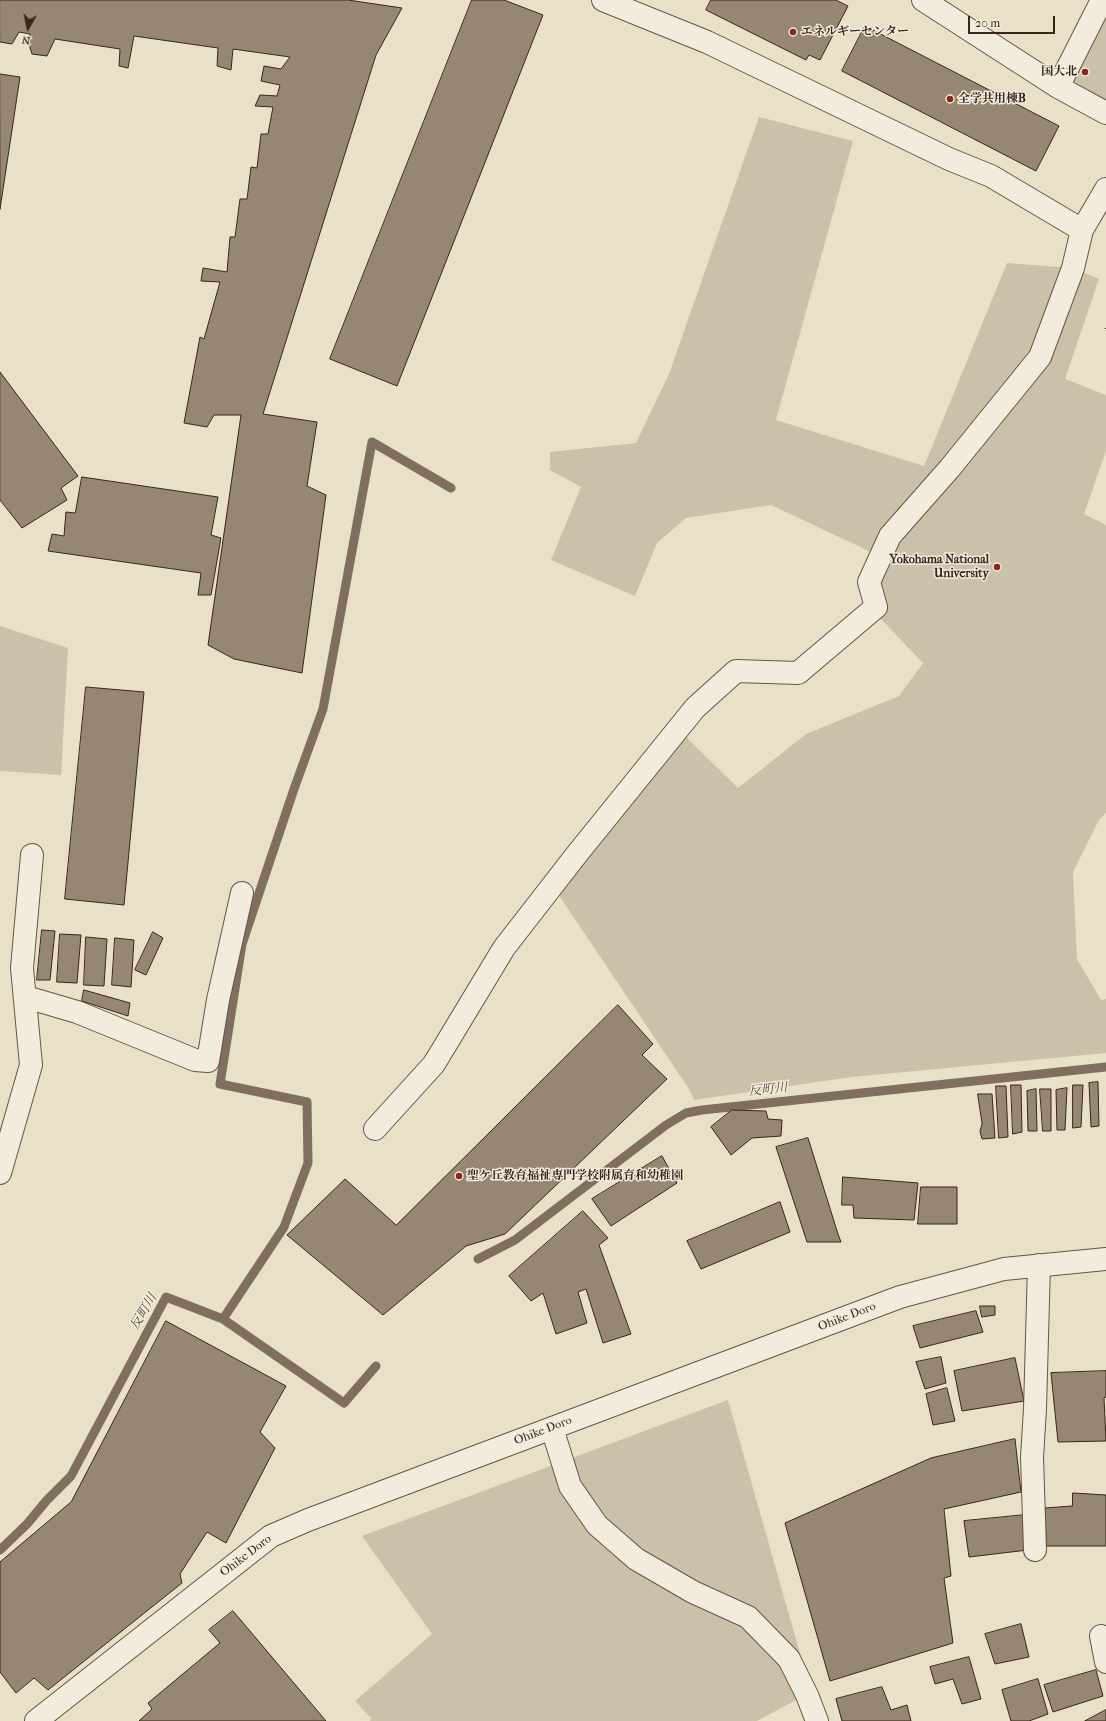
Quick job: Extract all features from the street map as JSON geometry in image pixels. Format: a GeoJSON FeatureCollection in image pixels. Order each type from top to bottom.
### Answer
{"type":"FeatureCollection","features":[{"type":"Feature","properties":{"kind":"street"},"geometry":{"type":"LineString","coordinates":[[603,0],[707,42],[949,159],[991,176],[1082,230]]}},
{"type":"Feature","properties":{"kind":"street"},"geometry":{"type":"LineString","coordinates":[[923,0],[1058,88],[1106,113]]}},
{"type":"Feature","properties":{"kind":"street"},"geometry":{"type":"LineString","coordinates":[[1058,88],[1102,0]]}},
{"type":"Feature","properties":{"kind":"street"},"geometry":{"type":"LineString","coordinates":[[376,1129],[434,1064],[504,948],[577,854],[695,708],[736,671],[798,673],[876,607],[870,582],[890,536],[950,468],[1040,357],[1073,268],[1082,230],[1106,189]]}},
{"type":"Feature","properties":{"kind":"street"},"geometry":{"type":"LineString","coordinates":[[0,1173],[31,1064],[26,997],[22,968],[32,855]]}},
{"type":"Feature","properties":{"kind":"street"},"geometry":{"type":"LineString","coordinates":[[26,997],[77,1012],[195,1060],[208,1061],[218,1000],[242,893]]}},
{"type":"Feature","properties":{"kind":"street","name":"Ohike Doro"},"geometry":{"type":"LineString","coordinates":[[36,1721],[271,1536],[308,1520],[900,1297],[1004,1269],[1106,1259]]}},
{"type":"Feature","properties":{"kind":"street"},"geometry":{"type":"LineString","coordinates":[[1035,1550],[1032,1457],[1035,1409],[1039,1265]]}},
{"type":"Feature","properties":{"kind":"street"},"geometry":{"type":"LineString","coordinates":[[552,1428],[570,1486],[597,1525],[636,1559],[694,1592],[748,1617],[789,1659],[807,1695],[817,1721]]}},
{"type":"Feature","properties":{"kind":"street"},"geometry":{"type":"LineString","coordinates":[[1101,1636],[1106,1662]]}},
{"type":"Feature","properties":{"kind":"shaded area"},"geometry":{"type":"Polygon","coordinates":[[[1106,2],[1106,116],[1058,87],[1106,2]]]}},
{"type":"Feature","properties":{"kind":"shaded area","name":"Yokohama National University"},"geometry":{"type":"Polygon","coordinates":[[[759,117],[853,141],[776,420],[924,466],[1007,263],[1073,268],[1099,279],[1065,379],[1106,395],[1106,451],[1084,514],[1106,525],[1106,813],[1099,820],[1073,872],[1077,959],[1101,1000],[1106,999],[1106,1053],[852,1077],[694,1100],[689,1089],[556,891],[682,733],[738,788],[806,734],[899,696],[923,663],[881,619],[869,582],[888,560],[771,505],[686,518],[657,543],[635,596],[551,560],[581,487],[550,470],[550,452],[636,443],[669,374],[759,117]]]}},
{"type":"Feature","properties":{"kind":"shaded area"},"geometry":{"type":"Polygon","coordinates":[[[0,626],[68,648],[61,775],[0,771],[0,626]]]}},
{"type":"Feature","properties":{"kind":"shaded area"},"geometry":{"type":"Polygon","coordinates":[[[728,1400],[811,1692],[757,1721],[370,1721],[371,1718],[355,1701],[432,1634],[362,1536],[728,1400]]]}},
{"type":"Feature","properties":{"kind":"building"},"geometry":{"type":"Polygon","coordinates":[[[0,0],[348,0],[402,8],[376,55],[263,414],[317,422],[307,486],[326,495],[302,673],[234,659],[208,645],[241,415],[214,415],[207,427],[184,423],[200,337],[204,339],[220,282],[201,281],[203,268],[227,272],[230,237],[235,237],[240,199],[247,199],[251,167],[257,168],[261,134],[268,134],[273,107],[255,106],[260,95],[277,96],[280,85],[261,81],[264,66],[281,69],[290,57],[233,49],[231,70],[217,66],[218,48],[134,36],[128,68],[119,66],[120,49],[55,39],[47,56],[32,54],[30,48],[30,34],[19,32],[12,44],[0,42],[0,0]]]}},
{"type":"Feature","properties":{"kind":"building"},"geometry":{"type":"Polygon","coordinates":[[[472,0],[504,0],[543,15],[397,386],[330,359],[472,0]]]}},
{"type":"Feature","properties":{"kind":"building","name":"エネルギーセンター"},"geometry":{"type":"Polygon","coordinates":[[[711,0],[836,0],[848,6],[820,60],[809,55],[806,60],[706,10],[711,0]]]}},
{"type":"Feature","properties":{"kind":"building","name":"全学共用棟B"},"geometry":{"type":"Polygon","coordinates":[[[865,26],[1059,126],[1036,171],[842,71],[865,26]]]}},
{"type":"Feature","properties":{"kind":"building"},"geometry":{"type":"Polygon","coordinates":[[[0,74],[20,77],[0,209],[0,74]]]}},
{"type":"Feature","properties":{"kind":"building"},"geometry":{"type":"Polygon","coordinates":[[[0,372],[78,476],[61,488],[67,500],[22,528],[0,500],[0,372]]]}},
{"type":"Feature","properties":{"kind":"building"},"geometry":{"type":"Polygon","coordinates":[[[82,477],[218,497],[211,535],[221,538],[211,595],[198,595],[201,573],[48,551],[52,534],[64,536],[66,512],[75,513],[82,477]]]}},
{"type":"Feature","properties":{"kind":"building"},"geometry":{"type":"Polygon","coordinates":[[[86,687],[144,692],[124,905],[65,899],[86,687]]]}},
{"type":"Feature","properties":{"kind":"building"},"geometry":{"type":"Polygon","coordinates":[[[42,930],[55,931],[50,980],[37,980],[42,930]]]}},
{"type":"Feature","properties":{"kind":"building"},"geometry":{"type":"Polygon","coordinates":[[[153,932],[163,938],[146,975],[135,970],[153,932]]]}},
{"type":"Feature","properties":{"kind":"building"},"geometry":{"type":"Polygon","coordinates":[[[60,934],[81,935],[77,983],[57,982],[60,934]]]}},
{"type":"Feature","properties":{"kind":"building"},"geometry":{"type":"Polygon","coordinates":[[[86,937],[107,939],[104,986],[84,985],[86,937]]]}},
{"type":"Feature","properties":{"kind":"building"},"geometry":{"type":"Polygon","coordinates":[[[115,938],[134,940],[131,987],[112,985],[115,938]]]}},
{"type":"Feature","properties":{"kind":"building"},"geometry":{"type":"Polygon","coordinates":[[[84,990],[130,1003],[128,1016],[82,1001],[84,990]]]}},
{"type":"Feature","properties":{"kind":"building"},"geometry":{"type":"Polygon","coordinates":[[[618,1005],[653,1044],[642,1055],[667,1079],[505,1234],[466,1246],[383,1315],[287,1235],[345,1179],[396,1225],[618,1005]]]}},
{"type":"Feature","properties":{"kind":"building"},"geometry":{"type":"Polygon","coordinates":[[[1098,1082],[1099,1126],[1091,1127],[1089,1083],[1098,1082]]]}},
{"type":"Feature","properties":{"kind":"building"},"geometry":{"type":"Polygon","coordinates":[[[1011,1085],[1021,1085],[1022,1132],[1013,1134],[1011,1085]]]}},
{"type":"Feature","properties":{"kind":"building"},"geometry":{"type":"Polygon","coordinates":[[[1073,1085],[1083,1085],[1081,1127],[1073,1128],[1073,1085]]]}},
{"type":"Feature","properties":{"kind":"building"},"geometry":{"type":"Polygon","coordinates":[[[996,1086],[1006,1086],[1008,1137],[999,1138],[996,1086]]]}},
{"type":"Feature","properties":{"kind":"building"},"geometry":{"type":"Polygon","coordinates":[[[1067,1088],[1065,1130],[1057,1130],[1056,1090],[1067,1088]]]}},
{"type":"Feature","properties":{"kind":"building"},"geometry":{"type":"Polygon","coordinates":[[[1036,1089],[1037,1131],[1028,1131],[1027,1091],[1036,1089]]]}},
{"type":"Feature","properties":{"kind":"building"},"geometry":{"type":"Polygon","coordinates":[[[1040,1089],[1051,1089],[1051,1131],[1043,1131],[1040,1089]]]}},
{"type":"Feature","properties":{"kind":"building"},"geometry":{"type":"Polygon","coordinates":[[[978,1094],[992,1094],[995,1138],[982,1139],[980,1131],[982,1124],[978,1094]]]}},
{"type":"Feature","properties":{"kind":"building"},"geometry":{"type":"Polygon","coordinates":[[[732,1110],[766,1111],[768,1119],[782,1120],[781,1136],[752,1138],[731,1155],[711,1127],[732,1110]]]}},
{"type":"Feature","properties":{"kind":"building"},"geometry":{"type":"Polygon","coordinates":[[[808,1138],[841,1242],[807,1242],[776,1147],[808,1138]]]}},
{"type":"Feature","properties":{"kind":"building"},"geometry":{"type":"Polygon","coordinates":[[[662,1156],[677,1183],[611,1226],[592,1199],[662,1156]]]}},
{"type":"Feature","properties":{"kind":"building"},"geometry":{"type":"Polygon","coordinates":[[[843,1177],[918,1183],[914,1220],[854,1218],[853,1205],[842,1205],[843,1177]]]}},
{"type":"Feature","properties":{"kind":"building"},"geometry":{"type":"Polygon","coordinates":[[[921,1187],[957,1187],[957,1224],[918,1224],[921,1187]]]}},
{"type":"Feature","properties":{"kind":"building"},"geometry":{"type":"Polygon","coordinates":[[[780,1202],[790,1232],[701,1269],[687,1241],[780,1202]]]}},
{"type":"Feature","properties":{"kind":"building"},"geometry":{"type":"Polygon","coordinates":[[[583,1211],[608,1238],[599,1245],[631,1334],[603,1343],[586,1289],[578,1292],[587,1323],[556,1334],[543,1293],[531,1301],[509,1276],[583,1211]]]}},
{"type":"Feature","properties":{"kind":"building"},"geometry":{"type":"Polygon","coordinates":[[[980,1306],[995,1306],[995,1315],[982,1317],[980,1306]]]}},
{"type":"Feature","properties":{"kind":"building"},"geometry":{"type":"Polygon","coordinates":[[[976,1311],[983,1332],[920,1348],[913,1326],[976,1311]]]}},
{"type":"Feature","properties":{"kind":"building"},"geometry":{"type":"Polygon","coordinates":[[[166,1321],[286,1386],[260,1432],[275,1448],[226,1543],[207,1532],[180,1574],[182,1583],[48,1690],[34,1678],[16,1693],[0,1672],[0,1562],[71,1502],[166,1321]]]}},
{"type":"Feature","properties":{"kind":"building"},"geometry":{"type":"Polygon","coordinates":[[[941,1357],[946,1383],[925,1389],[916,1362],[941,1357]]]}},
{"type":"Feature","properties":{"kind":"building"},"geometry":{"type":"Polygon","coordinates":[[[1015,1358],[1024,1401],[962,1411],[954,1371],[1015,1358]]]}},
{"type":"Feature","properties":{"kind":"building"},"geometry":{"type":"Polygon","coordinates":[[[1106,1371],[1106,1397],[1104,1398],[1106,1441],[1058,1442],[1051,1373],[1106,1371]]]}},
{"type":"Feature","properties":{"kind":"building"},"geometry":{"type":"Polygon","coordinates":[[[947,1388],[955,1421],[933,1425],[926,1394],[947,1388]]]}},
{"type":"Feature","properties":{"kind":"building"},"geometry":{"type":"Polygon","coordinates":[[[1015,1439],[1021,1492],[944,1509],[951,1576],[944,1578],[953,1643],[830,1681],[785,1523],[931,1458],[1015,1439]]]}},
{"type":"Feature","properties":{"kind":"building"},"geometry":{"type":"Polygon","coordinates":[[[1073,1493],[1106,1495],[1106,1546],[1046,1546],[1045,1508],[1072,1506],[1073,1493]]]}},
{"type":"Feature","properties":{"kind":"building"},"geometry":{"type":"Polygon","coordinates":[[[1025,1515],[1028,1550],[969,1557],[964,1521],[1025,1515]]]}},
{"type":"Feature","properties":{"kind":"building"},"geometry":{"type":"Polygon","coordinates":[[[233,1611],[326,1721],[139,1721],[152,1709],[148,1703],[220,1643],[209,1630],[233,1611]]]}},
{"type":"Feature","properties":{"kind":"building"},"geometry":{"type":"Polygon","coordinates":[[[1021,1624],[1029,1657],[995,1664],[985,1634],[1021,1624]]]}},
{"type":"Feature","properties":{"kind":"building"},"geometry":{"type":"Polygon","coordinates":[[[969,1657],[981,1699],[962,1704],[953,1679],[935,1684],[930,1667],[969,1657]]]}},
{"type":"Feature","properties":{"kind":"building"},"geometry":{"type":"Polygon","coordinates":[[[1096,1670],[1103,1696],[1053,1712],[1044,1685],[1096,1670]]]}},
{"type":"Feature","properties":{"kind":"building"},"geometry":{"type":"Polygon","coordinates":[[[1038,1679],[1048,1714],[1029,1721],[1011,1721],[1002,1690],[1038,1679]]]}},
{"type":"Feature","properties":{"kind":"building"},"geometry":{"type":"Polygon","coordinates":[[[882,1687],[891,1710],[907,1705],[911,1721],[842,1721],[836,1699],[882,1687]]]}},
{"type":"Feature","properties":{"kind":"building"},"geometry":{"type":"Polygon","coordinates":[[[1106,1710],[1106,1721],[1085,1721],[1106,1710]]]}},
{"type":"Feature","properties":{"kind":"waterway"},"geometry":{"type":"LineString","coordinates":[[223,1319],[284,1227],[308,1163],[307,1102],[220,1084],[242,944],[294,789],[323,709],[372,442],[451,488]]}},
{"type":"Feature","properties":{"kind":"waterway","name":"反町川"},"geometry":{"type":"LineString","coordinates":[[478,1259],[515,1240],[666,1125],[686,1113],[702,1110],[1106,1067]]}},
{"type":"Feature","properties":{"kind":"waterway","name":"反町川"},"geometry":{"type":"LineString","coordinates":[[0,1550],[27,1524],[47,1500],[71,1476],[166,1297],[223,1319],[344,1403],[376,1366]]}},
{"type":"Feature","properties":{"kind":"place","name":"エネルギーセンター"},"geometry":{"type":"Point","coordinates":[793,32]}},
{"type":"Feature","properties":{"kind":"place","name":"国大北"},"geometry":{"type":"Point","coordinates":[1085,72]}},
{"type":"Feature","properties":{"kind":"place","name":"全学共用棟B"},"geometry":{"type":"Point","coordinates":[950,99]}},
{"type":"Feature","properties":{"kind":"place","name":"Yokohama National University"},"geometry":{"type":"Point","coordinates":[997,567]}},
{"type":"Feature","properties":{"kind":"place","name":"聖ケ丘教育福祉専門学校附属育和幼稚園"},"geometry":{"type":"Point","coordinates":[459,1176]}}]}
